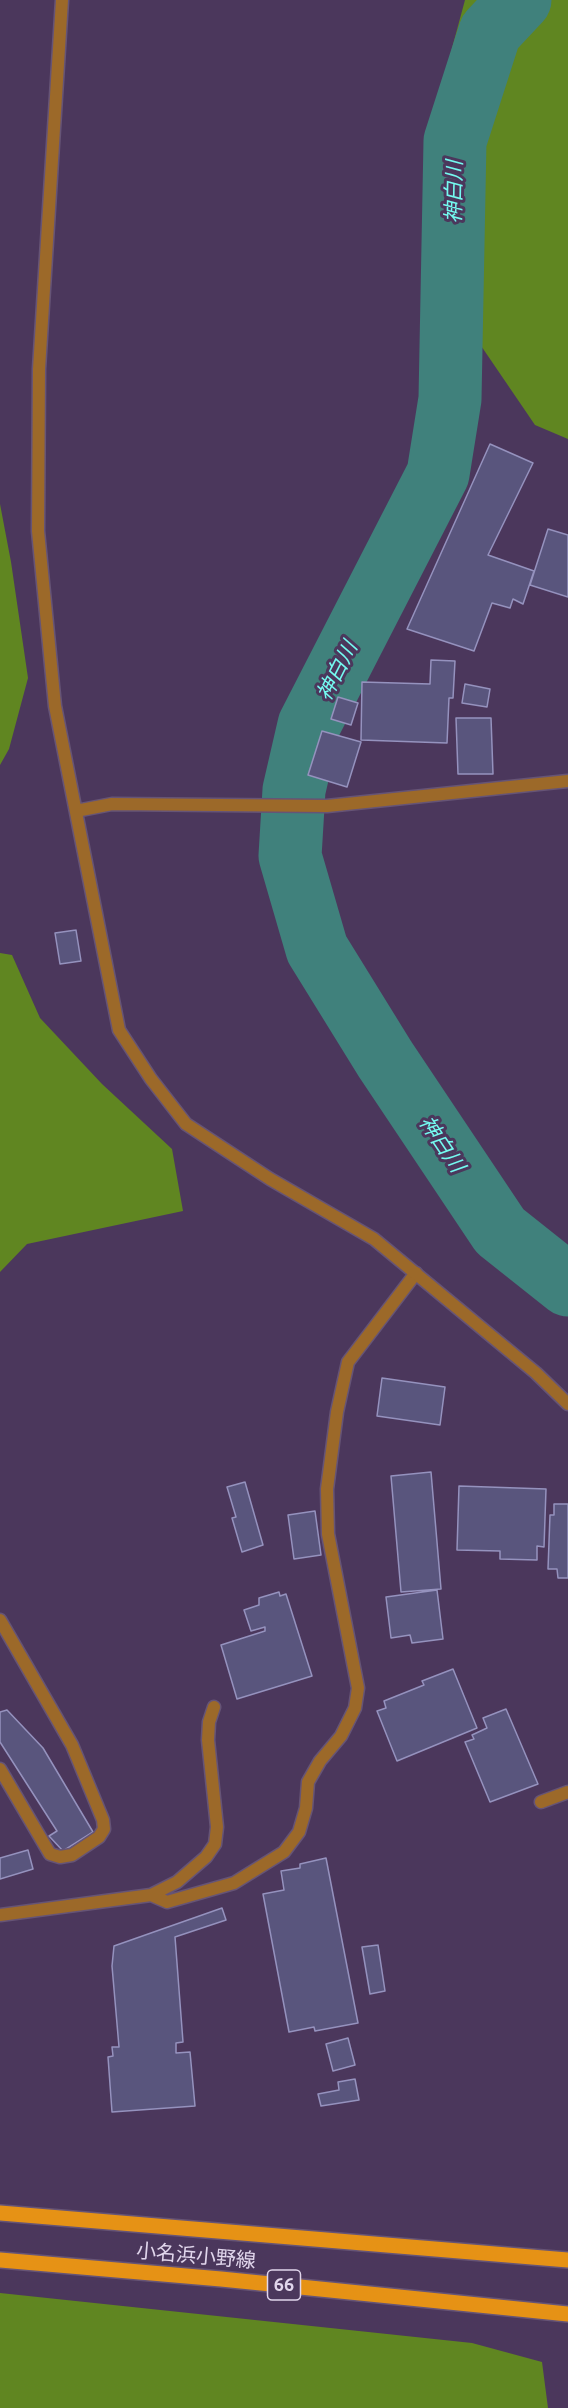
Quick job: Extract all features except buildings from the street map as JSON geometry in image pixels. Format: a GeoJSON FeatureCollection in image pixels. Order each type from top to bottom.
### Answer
{"type":"FeatureCollection","features":[{"type":"Feature","properties":{"kind":"main road","name":"小名浜小野線"},"geometry":{"type":"LineString","coordinates":[[0,2213],[568,2260]]}},
{"type":"Feature","properties":{"kind":"main road","name":"小名浜小野線"},"geometry":{"type":"LineString","coordinates":[[0,2260],[233,2280],[568,2314]]}},
{"type":"Feature","properties":{"kind":"street"},"geometry":{"type":"LineString","coordinates":[[62,0],[39,369],[38,531],[55,706],[118,1030],[151,1079],[186,1124],[270,1179],[374,1239],[536,1373],[568,1404]]}},
{"type":"Feature","properties":{"kind":"street"},"geometry":{"type":"LineString","coordinates":[[76,811],[112,804],[327,806],[568,781]]}},
{"type":"Feature","properties":{"kind":"street"},"geometry":{"type":"LineString","coordinates":[[151,1895],[166,1902],[234,1883],[284,1852],[299,1832],[306,1808],[308,1782],[320,1761],[340,1736],[355,1708],[358,1688],[328,1534],[327,1489],[337,1412],[348,1362],[416,1273]]}},
{"type":"Feature","properties":{"kind":"street"},"geometry":{"type":"LineString","coordinates":[[0,1620],[72,1745],[103,1820],[104,1829],[99,1837],[72,1856],[60,1857],[50,1854],[0,1770]]}},
{"type":"Feature","properties":{"kind":"street"},"geometry":{"type":"LineString","coordinates":[[0,1916],[151,1895],[177,1882],[206,1857],[215,1844],[217,1827],[208,1740],[208,1722],[214,1707]]}},
{"type":"Feature","properties":{"kind":"street"},"geometry":{"type":"LineString","coordinates":[[541,1802],[568,1792]]}},
{"type":"Feature","properties":{"kind":"green space"},"geometry":{"type":"Polygon","coordinates":[[[465,0],[568,0],[568,439],[535,425],[458,312],[438,100],[465,0]]]}},
{"type":"Feature","properties":{"kind":"green space"},"geometry":{"type":"Polygon","coordinates":[[[0,504],[28,678],[9,749],[0,765],[0,504]]]}},
{"type":"Feature","properties":{"kind":"green space"},"geometry":{"type":"Polygon","coordinates":[[[0,953],[12,955],[40,1018],[102,1084],[172,1149],[183,1211],[27,1244],[0,1272],[0,953]]]}},
{"type":"Feature","properties":{"kind":"green space"},"geometry":{"type":"Polygon","coordinates":[[[0,2293],[472,2343],[542,2362],[548,2408],[0,2408],[0,2293]]]}},
{"type":"Feature","properties":{"kind":"waterway","name":"神白川"},"geometry":{"type":"LineString","coordinates":[[520,0],[490,32],[455,141],[450,399],[438,474],[309,725],[294,790],[290,856],[317,949],[385,1059],[500,1231],[568,1285]]}}]}
